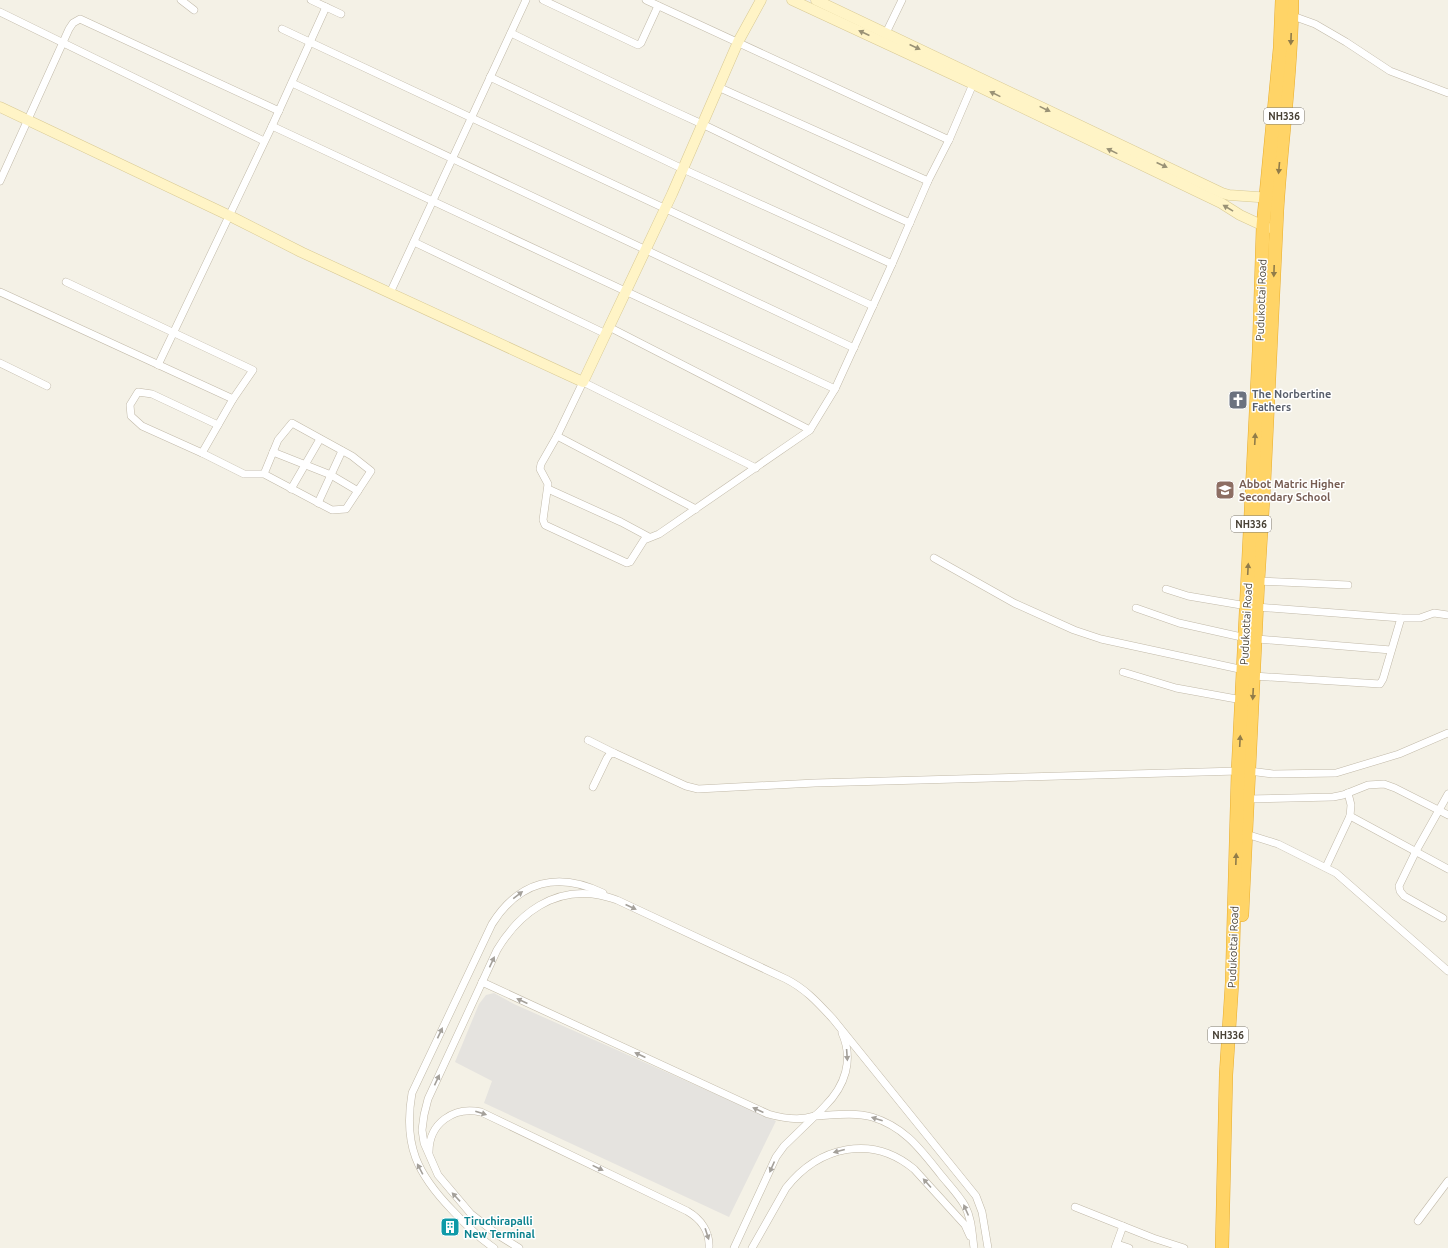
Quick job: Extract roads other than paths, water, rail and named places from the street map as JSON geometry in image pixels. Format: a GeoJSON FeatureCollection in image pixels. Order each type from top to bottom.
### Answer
{"type":"FeatureCollection","features":[{"type":"Feature","properties":{"kind":"highway","name":"Pudukottai Road"},"geometry":{"type":"LineString","coordinates":[[1252,606],[1258,581],[1259,350],[1263,226],[1271,198],[1290,51],[1287,14],[1282,0]]}},
{"type":"Feature","properties":{"kind":"highway","name":"Pudukottai Road"},"geometry":{"type":"LineString","coordinates":[[1287,14],[1292,0]]}},
{"type":"Feature","properties":{"kind":"highway","name":"Pudukottai Road"},"geometry":{"type":"LineString","coordinates":[[1222,1248],[1226,1075],[1259,484],[1275,232],[1271,198]]}},
{"type":"Feature","properties":{"kind":"highway","name":"Pudukottai Road"},"geometry":{"type":"LineString","coordinates":[[1231,1248],[1235,1077],[1248,799],[1244,771],[1242,700],[1249,673]]}},
{"type":"Feature","properties":{"kind":"street"},"geometry":{"type":"LineString","coordinates":[[181,0],[194,10]]}},
{"type":"Feature","properties":{"kind":"street"},"geometry":{"type":"LineString","coordinates":[[311,0],[341,14]]}},
{"type":"Feature","properties":{"kind":"street"},"geometry":{"type":"LineString","coordinates":[[390,293],[526,0]]}},
{"type":"Feature","properties":{"kind":"street"},"geometry":{"type":"LineString","coordinates":[[543,0],[638,45],[641,43],[658,6]]}},
{"type":"Feature","properties":{"kind":"street"},"geometry":{"type":"LineString","coordinates":[[646,0],[949,140]]}},
{"type":"Feature","properties":{"kind":"street"},"geometry":{"type":"LineString","coordinates":[[761,0],[738,42],[646,250],[557,436],[540,468],[548,484],[543,520],[545,525],[627,563],[634,558],[644,540],[659,534],[810,430],[836,389],[928,181],[949,140],[973,84]]}},
{"type":"Feature","properties":{"kind":"street"},"geometry":{"type":"LineString","coordinates":[[792,0],[890,38],[973,84],[1222,193],[1229,195],[1271,198]]}},
{"type":"Feature","properties":{"kind":"street"},"geometry":{"type":"LineString","coordinates":[[816,0],[890,38],[1080,130],[1275,232]]}},
{"type":"Feature","properties":{"kind":"street"},"geometry":{"type":"LineString","coordinates":[[890,38],[902,0]]}},
{"type":"Feature","properties":{"kind":"street"},"geometry":{"type":"LineString","coordinates":[[158,365],[230,216],[326,7]]}},
{"type":"Feature","properties":{"kind":"street"},"geometry":{"type":"LineString","coordinates":[[0,12],[264,141]]}},
{"type":"Feature","properties":{"kind":"street"},"geometry":{"type":"LineString","coordinates":[[1287,14],[1322,28],[1390,71],[1448,93]]}},
{"type":"Feature","properties":{"kind":"street"},"geometry":{"type":"LineString","coordinates":[[0,181],[72,23],[80,19],[278,111]]}},
{"type":"Feature","properties":{"kind":"street"},"geometry":{"type":"LineString","coordinates":[[282,29],[873,306]]}},
{"type":"Feature","properties":{"kind":"street"},"geometry":{"type":"LineString","coordinates":[[510,33],[854,199],[910,223]]}},
{"type":"Feature","properties":{"kind":"street"},"geometry":{"type":"LineString","coordinates":[[490,77],[683,169],[892,264]]}},
{"type":"Feature","properties":{"kind":"street"},"geometry":{"type":"LineString","coordinates":[[292,83],[854,348]]}},
{"type":"Feature","properties":{"kind":"street"},"geometry":{"type":"LineString","coordinates":[[718,86],[928,181]]}},
{"type":"Feature","properties":{"kind":"street"},"geometry":{"type":"LineString","coordinates":[[0,107],[230,216],[301,252],[583,382],[756,468]]}},
{"type":"Feature","properties":{"kind":"street"},"geometry":{"type":"LineString","coordinates":[[272,126],[836,389]]}},
{"type":"Feature","properties":{"kind":"street"},"geometry":{"type":"LineString","coordinates":[[414,242],[608,330],[810,430]]}},
{"type":"Feature","properties":{"kind":"street"},"geometry":{"type":"LineString","coordinates":[[66,282],[253,370],[233,399],[202,453]]}},
{"type":"Feature","properties":{"kind":"street"},"geometry":{"type":"LineString","coordinates":[[0,292],[233,399]]}},
{"type":"Feature","properties":{"kind":"street"},"geometry":{"type":"LineString","coordinates":[[0,363],[47,386]]}},
{"type":"Feature","properties":{"kind":"street"},"geometry":{"type":"LineString","coordinates":[[218,425],[152,394],[138,392],[130,405],[131,416],[142,426],[244,474],[264,474],[332,510],[346,509],[371,471],[352,456],[292,423],[278,440],[264,474]]}},
{"type":"Feature","properties":{"kind":"street"},"geometry":{"type":"LineString","coordinates":[[557,436],[696,509]]}},
{"type":"Feature","properties":{"kind":"street"},"geometry":{"type":"LineString","coordinates":[[291,489],[320,439]]}},
{"type":"Feature","properties":{"kind":"street"},"geometry":{"type":"LineString","coordinates":[[318,503],[342,451]]}},
{"type":"Feature","properties":{"kind":"street"},"geometry":{"type":"LineString","coordinates":[[273,452],[331,475],[358,491]]}},
{"type":"Feature","properties":{"kind":"street"},"geometry":{"type":"LineString","coordinates":[[548,489],[621,522],[649,537]]}},
{"type":"Feature","properties":{"kind":"street"},"geometry":{"type":"LineString","coordinates":[[934,558],[1014,603],[1074,630],[1101,639],[1249,673],[1380,684],[1383,679],[1401,618]]}},
{"type":"Feature","properties":{"kind":"street"},"geometry":{"type":"LineString","coordinates":[[1258,581],[1348,585]]}},
{"type":"Feature","properties":{"kind":"street"},"geometry":{"type":"LineString","coordinates":[[1166,589],[1188,596],[1252,606],[1401,618],[1420,618],[1434,613],[1448,615]]}},
{"type":"Feature","properties":{"kind":"street"},"geometry":{"type":"LineString","coordinates":[[1136,608],[1179,623],[1251,639],[1391,650]]}},
{"type":"Feature","properties":{"kind":"street"},"geometry":{"type":"LineString","coordinates":[[1123,672],[1176,688],[1242,700]]}},
{"type":"Feature","properties":{"kind":"street"},"geometry":{"type":"LineString","coordinates":[[588,740],[686,786],[698,789],[815,783],[1244,771],[1273,774],[1336,773],[1399,754],[1448,733]]}},
{"type":"Feature","properties":{"kind":"street"},"geometry":{"type":"LineString","coordinates":[[592,787],[610,754],[614,752]]}},
{"type":"Feature","properties":{"kind":"street"},"geometry":{"type":"LineString","coordinates":[[1248,799],[1333,797],[1377,783],[1395,788],[1448,815]]}},
{"type":"Feature","properties":{"kind":"street"},"geometry":{"type":"LineString","coordinates":[[1326,867],[1350,816],[1352,805],[1348,793]]}},
{"type":"Feature","properties":{"kind":"street"},"geometry":{"type":"LineString","coordinates":[[1443,918],[1404,896],[1400,891],[1399,886],[1416,851],[1448,794]]}},
{"type":"Feature","properties":{"kind":"street"},"geometry":{"type":"LineString","coordinates":[[1350,816],[1448,869]]}},
{"type":"Feature","properties":{"kind":"street"},"geometry":{"type":"LineString","coordinates":[[1246,834],[1278,844],[1336,873],[1448,971]]}},
{"type":"Feature","properties":{"kind":"street"},"geometry":{"type":"LineString","coordinates":[[494,1248],[462,1221],[437,1195],[427,1181],[418,1165],[412,1147],[409,1129],[409,1112],[412,1093],[492,924],[506,905],[524,890],[536,885],[551,882],[590,887],[795,984],[810,994],[833,1019],[976,1196],[983,1217],[988,1248]]}},
{"type":"Feature","properties":{"kind":"street"},"geometry":{"type":"LineString","coordinates":[[519,1248],[498,1235],[471,1214],[438,1175],[424,1143],[422,1130],[428,1099],[497,950],[505,936],[516,923],[548,901],[565,895],[582,893],[600,895],[617,900]]}},
{"type":"Feature","properties":{"kind":"street"},"geometry":{"type":"LineString","coordinates":[[482,982],[768,1114],[786,1118],[857,1114],[884,1121],[908,1136],[956,1193],[965,1207],[971,1225],[974,1248]]}},
{"type":"Feature","properties":{"kind":"street"},"geometry":{"type":"LineString","coordinates":[[734,1248],[776,1157],[789,1140],[835,1096],[844,1079],[847,1070],[848,1057],[846,1043],[843,1034],[833,1019]]}},
{"type":"Feature","properties":{"kind":"street"},"geometry":{"type":"LineString","coordinates":[[430,1156],[431,1137],[437,1126],[447,1116],[467,1110],[481,1112],[687,1210],[703,1224],[708,1237],[709,1248]]}},
{"type":"Feature","properties":{"kind":"street"},"geometry":{"type":"LineString","coordinates":[[752,1248],[786,1188],[793,1180],[810,1165],[829,1154],[851,1148],[877,1149],[905,1161],[965,1225],[974,1248]]}},
{"type":"Feature","properties":{"kind":"street"},"geometry":{"type":"LineString","coordinates":[[1418,1222],[1448,1181]]}},
{"type":"Feature","properties":{"kind":"street"},"geometry":{"type":"LineString","coordinates":[[1075,1207],[1184,1248]]}},
{"type":"Feature","properties":{"kind":"street"},"geometry":{"type":"LineString","coordinates":[[1123,1226],[1116,1246],[1129,1248]]}},
{"type":"Feature","properties":{"kind":"place","name":"The Norbertine Fathers"},"geometry":{"type":"Point","coordinates":[1238,400]}},
{"type":"Feature","properties":{"kind":"place","name":"Abbot Matric Higher Secondary School"},"geometry":{"type":"Point","coordinates":[1225,490]}},
{"type":"Feature","properties":{"kind":"place","name":"Tiruchirapalli New Terminal"},"geometry":{"type":"Point","coordinates":[450,1227]}}]}
